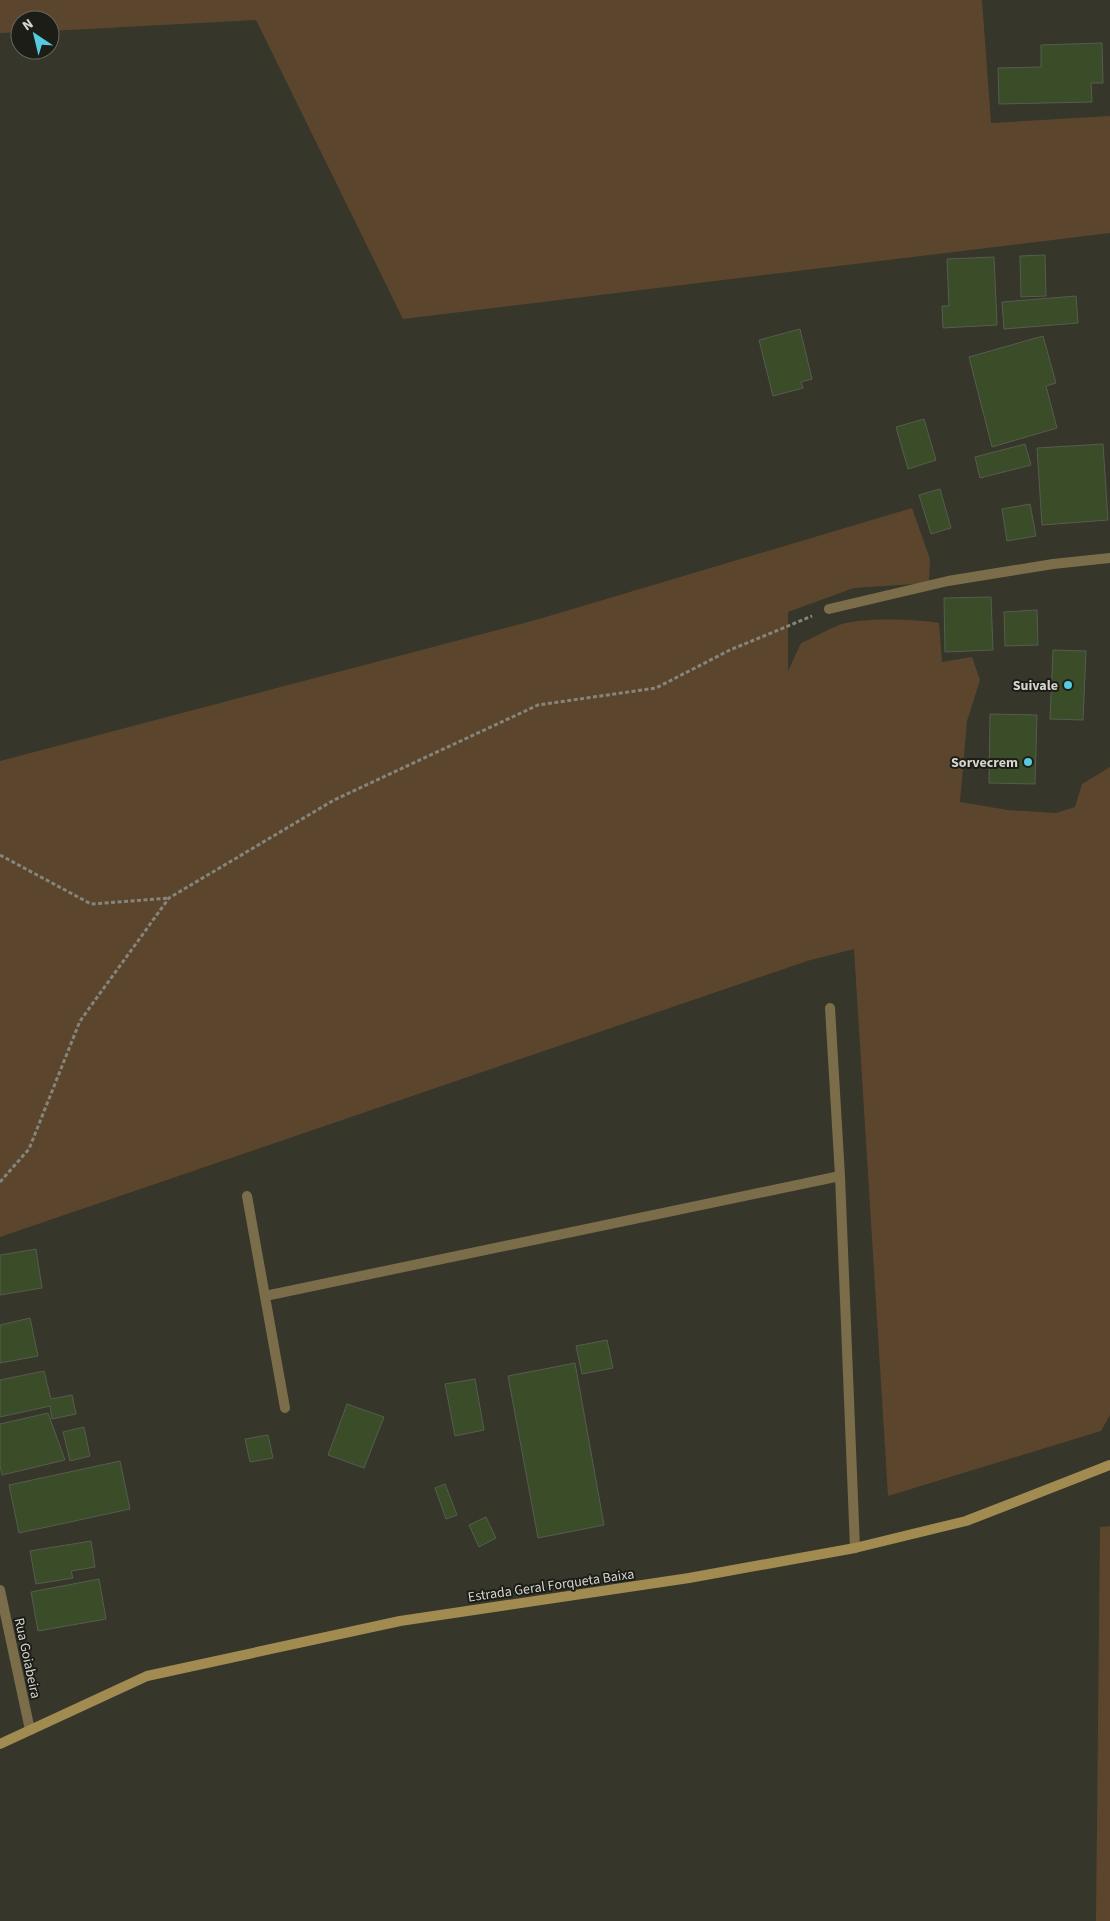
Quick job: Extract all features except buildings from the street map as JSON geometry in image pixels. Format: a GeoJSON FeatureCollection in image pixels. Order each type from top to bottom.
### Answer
{"type":"FeatureCollection","features":[{"type":"Feature","properties":{"kind":"street"},"geometry":{"type":"LineString","coordinates":[[830,609],[948,582],[1053,564],[1110,558]]}},
{"type":"Feature","properties":{"kind":"street"},"geometry":{"type":"LineString","coordinates":[[830,1008],[840,1176],[854,1548]]}},
{"type":"Feature","properties":{"kind":"street"},"geometry":{"type":"LineString","coordinates":[[265,1296],[840,1176]]}},
{"type":"Feature","properties":{"kind":"street"},"geometry":{"type":"LineString","coordinates":[[247,1196],[285,1408]]}},
{"type":"Feature","properties":{"kind":"street","name":"Estrada Geral Forqueta Baixa"},"geometry":{"type":"LineString","coordinates":[[0,1744],[147,1676],[400,1621],[689,1578],[854,1548],[966,1520],[1110,1465]]}},
{"type":"Feature","properties":{"kind":"street","name":"Rua Goiabeira"},"geometry":{"type":"LineString","coordinates":[[0,1590],[30,1730]]}},
{"type":"Feature","properties":{"kind":"path"},"geometry":{"type":"LineString","coordinates":[[0,1182],[29,1149],[80,1021],[169,898],[334,800],[538,705],[656,688],[730,650],[830,609]]}},
{"type":"Feature","properties":{"kind":"path"},"geometry":{"type":"LineString","coordinates":[[0,855],[91,904],[169,898]]}},
{"type":"Feature","properties":{"kind":"shaded area"},"geometry":{"type":"Polygon","coordinates":[[[0,0],[982,0],[991,123],[1110,116],[1110,233],[403,319],[256,20],[60,30],[60,10],[10,10],[10,32],[0,33],[0,0]]]}},
{"type":"Feature","properties":{"kind":"shaded area"},"geometry":{"type":"Polygon","coordinates":[[[912,508],[930,559],[929,583],[854,588],[788,612],[788,671],[801,643],[839,625],[849,622],[888,620],[916,620],[939,623],[942,662],[972,657],[980,680],[967,721],[960,802],[1008,810],[1056,813],[1075,807],[1082,784],[1110,767],[1110,1415],[1101,1431],[888,1496],[854,949],[807,961],[0,1237],[0,761],[539,619],[912,508]]]}},
{"type":"Feature","properties":{"kind":"shaded area"},"geometry":{"type":"Polygon","coordinates":[[[1110,1526],[1110,1921],[1096,1921],[1100,1527],[1110,1526]]]}},
{"type":"Feature","properties":{"kind":"place","name":"Suivale"},"geometry":{"type":"Point","coordinates":[1068,685]}},
{"type":"Feature","properties":{"kind":"place","name":"Sorvecrem"},"geometry":{"type":"Point","coordinates":[1028,762]}}]}
